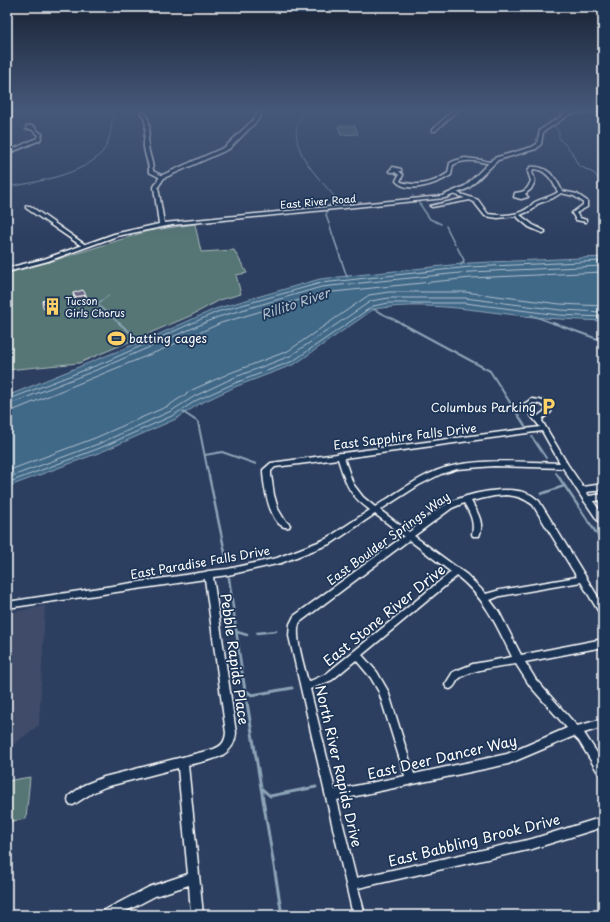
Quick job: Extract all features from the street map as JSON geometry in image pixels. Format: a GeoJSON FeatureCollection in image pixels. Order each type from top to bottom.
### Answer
{"type":"FeatureCollection","features":[{"type":"Feature","properties":{"kind":"street"},"geometry":{"type":"LineString","coordinates":[[149,153],[152,165],[151,172],[162,178]]}},
{"type":"Feature","properties":{"kind":"street"},"geometry":{"type":"LineString","coordinates":[[162,225],[156,187],[162,178],[216,153]]}},
{"type":"Feature","properties":{"kind":"street","name":"East River Road"},"geometry":{"type":"LineString","coordinates":[[7,270],[46,260],[133,231],[162,225],[200,220],[427,200],[455,193],[473,183],[490,163],[501,157],[516,153]]}},
{"type":"Feature","properties":{"kind":"street"},"geometry":{"type":"LineString","coordinates":[[397,172],[400,175],[398,181],[400,183],[410,186],[422,185],[442,179],[450,174],[451,164],[458,161],[474,160],[490,163]]}},
{"type":"Feature","properties":{"kind":"street"},"geometry":{"type":"LineString","coordinates":[[538,162],[560,192]]}},
{"type":"Feature","properties":{"kind":"street"},"geometry":{"type":"LineString","coordinates":[[523,194],[530,188],[533,181],[530,172],[531,168],[542,168]]}},
{"type":"Feature","properties":{"kind":"street"},"geometry":{"type":"LineString","coordinates":[[455,193],[469,198],[480,205],[487,215],[502,216],[516,214],[530,208],[536,203],[555,196],[560,192],[575,195],[585,202],[585,206],[574,213],[578,219],[584,221]]}},
{"type":"Feature","properties":{"kind":"street"},"geometry":{"type":"LineString","coordinates":[[432,206],[469,198]]}},
{"type":"Feature","properties":{"kind":"street"},"geometry":{"type":"LineString","coordinates":[[28,207],[85,246]]}},
{"type":"Feature","properties":{"kind":"street"},"geometry":{"type":"LineString","coordinates":[[516,214],[531,226],[543,232]]}},
{"type":"Feature","properties":{"kind":"street"},"geometry":{"type":"LineString","coordinates":[[539,422],[565,466],[603,522]]}},
{"type":"Feature","properties":{"kind":"street","name":"East Sapphire Falls Drive"},"geometry":{"type":"LineString","coordinates":[[286,525],[279,519],[275,512],[267,475],[269,467],[277,464],[544,429]]}},
{"type":"Feature","properties":{"kind":"street"},"geometry":{"type":"LineString","coordinates":[[340,456],[353,490],[360,499],[457,572],[485,598],[500,621],[518,659],[539,691],[576,730],[593,753],[603,771]]}},
{"type":"Feature","properties":{"kind":"street","name":"East Paradise Falls Drive"},"geometry":{"type":"LineString","coordinates":[[7,605],[258,566],[302,553],[336,537],[419,481],[439,472],[457,467],[494,464],[565,466]]}},
{"type":"Feature","properties":{"kind":"street"},"geometry":{"type":"LineString","coordinates":[[581,490],[603,487]]}},
{"type":"Feature","properties":{"kind":"street","name":"East Boulder Springs Way"},"geometry":{"type":"LineString","coordinates":[[294,624],[302,615],[445,509],[466,499],[494,494],[518,494],[529,496],[536,503],[582,579]]}},
{"type":"Feature","properties":{"kind":"street"},"geometry":{"type":"LineString","coordinates":[[587,499],[603,496]]}},
{"type":"Feature","properties":{"kind":"street"},"geometry":{"type":"LineString","coordinates":[[466,499],[477,521],[478,528],[476,534]]}},
{"type":"Feature","properties":{"kind":"street","name":"East Stone River Drive"},"geometry":{"type":"LineString","coordinates":[[306,687],[329,677],[457,572]]}},
{"type":"Feature","properties":{"kind":"street","name":"Pebble Rapids Place"},"geometry":{"type":"LineString","coordinates":[[183,762],[214,754],[227,747],[231,738],[208,574]]}},
{"type":"Feature","properties":{"kind":"street"},"geometry":{"type":"LineString","coordinates":[[485,598],[500,593],[582,579],[603,612]]}},
{"type":"Feature","properties":{"kind":"street","name":"North River Rapids Drive"},"geometry":{"type":"LineString","coordinates":[[294,624],[293,636],[359,915]]}},
{"type":"Feature","properties":{"kind":"street"},"geometry":{"type":"LineString","coordinates":[[450,685],[456,675],[467,669],[603,643]]}},
{"type":"Feature","properties":{"kind":"street"},"geometry":{"type":"LineString","coordinates":[[356,654],[374,675],[383,691],[411,779]]}},
{"type":"Feature","properties":{"kind":"street","name":"East Deer Dancer Way"},"geometry":{"type":"LineString","coordinates":[[331,796],[508,759],[576,730],[603,723]]}},
{"type":"Feature","properties":{"kind":"street"},"geometry":{"type":"LineString","coordinates":[[73,800],[88,789],[104,782],[183,762],[198,915]]}},
{"type":"Feature","properties":{"kind":"street","name":"East Babbling Brook Drive"},"geometry":{"type":"LineString","coordinates":[[352,884],[532,844],[603,822]]}},
{"type":"Feature","properties":{"kind":"street"},"geometry":{"type":"LineString","coordinates":[[106,915],[153,891],[194,878]]}},
{"type":"Feature","properties":{"kind":"shaded area"},"geometry":{"type":"Polygon","coordinates":[[[45,606],[39,725],[7,749],[7,613],[45,606]]]}},
{"type":"Feature","properties":{"kind":"green space"},"geometry":{"type":"Polygon","coordinates":[[[195,224],[201,252],[234,250],[247,273],[236,275],[241,294],[220,300],[190,316],[79,363],[7,370],[7,273],[49,262],[148,231],[195,224]]]}},
{"type":"Feature","properties":{"kind":"green space"},"geometry":{"type":"Polygon","coordinates":[[[30,777],[26,819],[7,822],[7,781],[30,777]]]}},
{"type":"Feature","properties":{"kind":"water","name":"Rillito River"},"geometry":{"type":"Polygon","coordinates":[[[603,257],[603,321],[537,317],[445,307],[398,306],[374,309],[295,364],[237,386],[199,404],[176,419],[101,452],[7,487],[7,396],[155,336],[215,309],[320,279],[470,263],[603,257]]]}},
{"type":"Feature","properties":{"kind":"building"},"geometry":{"type":"Polygon","coordinates":[[[83,290],[86,295],[75,297],[73,293],[83,290]]]}},
{"type":"Feature","properties":{"kind":"building"},"geometry":{"type":"Polygon","coordinates":[[[47,299],[56,306],[50,309],[42,301],[47,299]]]}},
{"type":"Feature","properties":{"kind":"waterway"},"geometry":{"type":"LineString","coordinates":[[7,187],[59,176],[85,166],[101,153]]}},
{"type":"Feature","properties":{"kind":"waterway"},"geometry":{"type":"LineString","coordinates":[[302,153],[314,173],[334,196],[331,204]]}},
{"type":"Feature","properties":{"kind":"waterway"},"geometry":{"type":"LineString","coordinates":[[572,153],[578,165],[595,174],[603,186]]}},
{"type":"Feature","properties":{"kind":"waterway"},"geometry":{"type":"LineString","coordinates":[[412,195],[416,199]]}},
{"type":"Feature","properties":{"kind":"waterway"},"geometry":{"type":"LineString","coordinates":[[331,203],[326,215],[347,277]]}},
{"type":"Feature","properties":{"kind":"waterway"},"geometry":{"type":"LineString","coordinates":[[419,203],[430,219],[441,224]]}},
{"type":"Feature","properties":{"kind":"waterway"},"geometry":{"type":"LineString","coordinates":[[446,226],[455,244]]}},
{"type":"Feature","properties":{"kind":"waterway"},"geometry":{"type":"LineString","coordinates":[[457,247],[464,260],[461,265]]}},
{"type":"Feature","properties":{"kind":"waterway"},"geometry":{"type":"LineString","coordinates":[[108,296],[97,304],[120,324]]}},
{"type":"Feature","properties":{"kind":"waterway"},"geometry":{"type":"LineString","coordinates":[[373,309],[401,323]]}},
{"type":"Feature","properties":{"kind":"waterway"},"geometry":{"type":"LineString","coordinates":[[531,315],[555,324]]}},
{"type":"Feature","properties":{"kind":"waterway"},"geometry":{"type":"LineString","coordinates":[[119,323],[144,344]]}},
{"type":"Feature","properties":{"kind":"waterway"},"geometry":{"type":"LineString","coordinates":[[401,323],[490,371],[525,426]]}},
{"type":"Feature","properties":{"kind":"waterway"},"geometry":{"type":"LineString","coordinates":[[553,323],[603,341]]}},
{"type":"Feature","properties":{"kind":"waterway"},"geometry":{"type":"LineString","coordinates":[[183,412],[198,422],[209,477]]}},
{"type":"Feature","properties":{"kind":"waterway"},"geometry":{"type":"LineString","coordinates":[[532,437],[546,458]]}},
{"type":"Feature","properties":{"kind":"waterway"},"geometry":{"type":"LineString","coordinates":[[205,455],[222,452],[256,464]]}},
{"type":"Feature","properties":{"kind":"waterway"},"geometry":{"type":"LineString","coordinates":[[556,473],[559,477]]}},
{"type":"Feature","properties":{"kind":"waterway"},"geometry":{"type":"LineString","coordinates":[[209,476],[227,562]]}},
{"type":"Feature","properties":{"kind":"waterway"},"geometry":{"type":"LineString","coordinates":[[558,476],[603,543]]}},
{"type":"Feature","properties":{"kind":"waterway"},"geometry":{"type":"LineString","coordinates":[[541,494],[564,486]]}},
{"type":"Feature","properties":{"kind":"waterway"},"geometry":{"type":"LineString","coordinates":[[229,578],[242,673]]}},
{"type":"Feature","properties":{"kind":"waterway"},"geometry":{"type":"LineString","coordinates":[[257,633],[276,631]]}},
{"type":"Feature","properties":{"kind":"waterway"},"geometry":{"type":"LineString","coordinates":[[237,632],[247,635]]}},
{"type":"Feature","properties":{"kind":"waterway"},"geometry":{"type":"LineString","coordinates":[[242,672],[261,788]]}},
{"type":"Feature","properties":{"kind":"waterway"},"geometry":{"type":"LineString","coordinates":[[246,691],[252,695],[292,688]]}},
{"type":"Feature","properties":{"kind":"waterway"},"geometry":{"type":"LineString","coordinates":[[261,788],[270,796],[316,787]]}},
{"type":"Feature","properties":{"kind":"waterway"},"geometry":{"type":"LineString","coordinates":[[261,788],[282,915]]}},
{"type":"Feature","properties":{"kind":"place","name":"Tucson Girls Chorus"},"geometry":{"type":"Point","coordinates":[52,306]}},
{"type":"Feature","properties":{"kind":"place","name":"batting cages"},"geometry":{"type":"Point","coordinates":[116,338]}},
{"type":"Feature","properties":{"kind":"place","name":"Columbus Parking"},"geometry":{"type":"Point","coordinates":[549,407]}}]}
